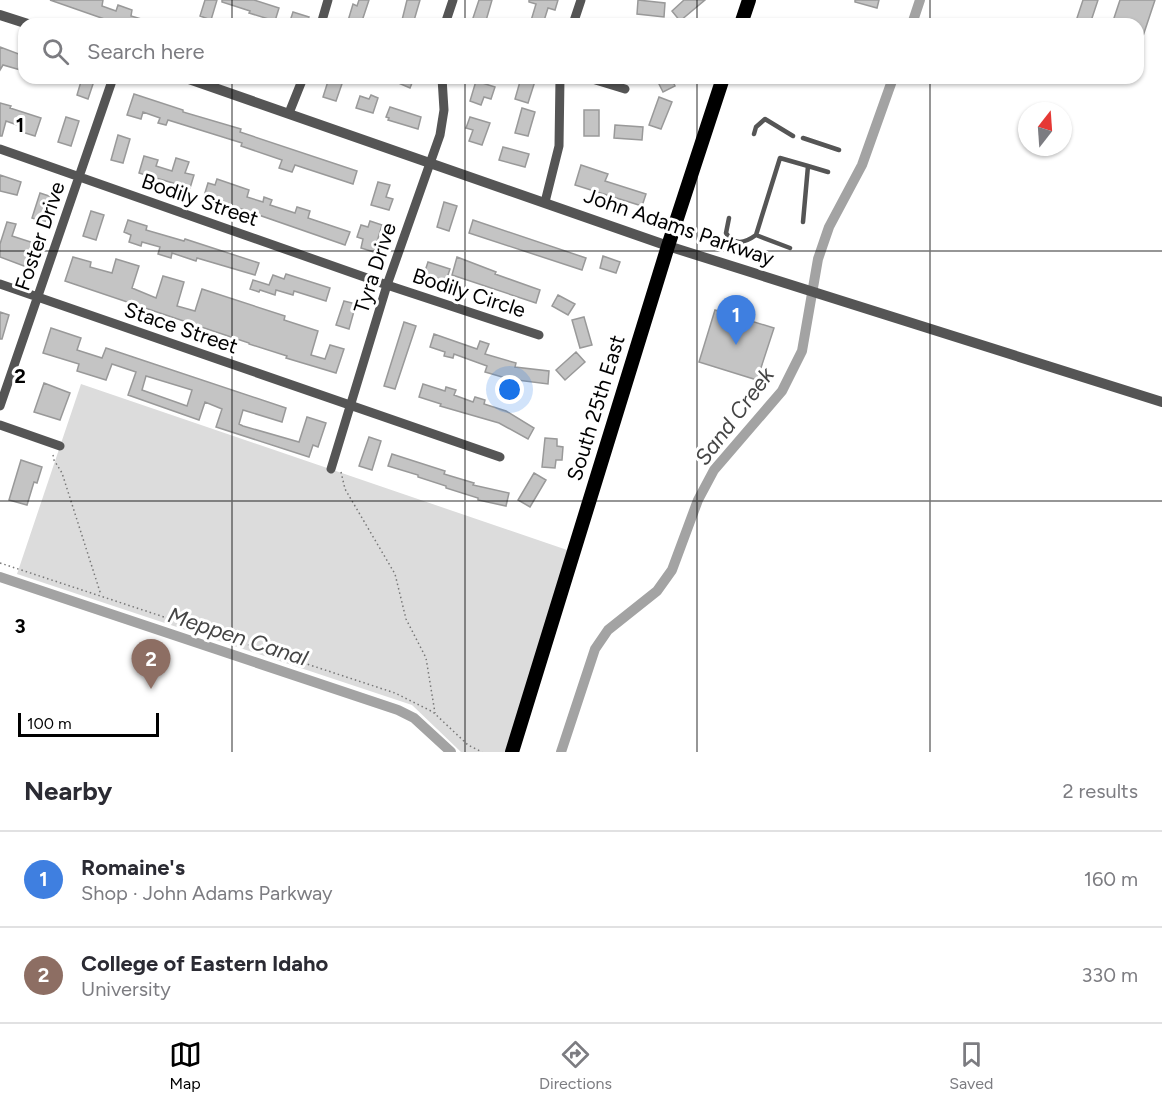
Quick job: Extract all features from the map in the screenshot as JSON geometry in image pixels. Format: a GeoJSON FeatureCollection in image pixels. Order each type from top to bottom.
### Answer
{"type":"FeatureCollection","features":[{"type":"Feature","properties":{"kind":"main road"},"geometry":{"type":"LineString","coordinates":[[743,18],[749,0]]}},
{"type":"Feature","properties":{"kind":"main road","name":"South 25th East"},"geometry":{"type":"LineString","coordinates":[[512,752],[668,246],[721,84]]}},
{"type":"Feature","properties":{"kind":"street"},"geometry":{"type":"LineString","coordinates":[[322,18],[327,0]]}},
{"type":"Feature","properties":{"kind":"street"},"geometry":{"type":"LineString","coordinates":[[447,18],[453,0]]}},
{"type":"Feature","properties":{"kind":"street"},"geometry":{"type":"LineString","coordinates":[[575,18],[581,0]]}},
{"type":"Feature","properties":{"kind":"street"},"geometry":{"type":"LineString","coordinates":[[0,15],[18,21]]}},
{"type":"Feature","properties":{"kind":"street","name":"Foster Drive"},"geometry":{"type":"LineString","coordinates":[[0,406],[110,84]]}},
{"type":"Feature","properties":{"kind":"street","name":"John Adams Parkway"},"geometry":{"type":"LineString","coordinates":[[203,84],[668,246],[1162,402]]}},
{"type":"Feature","properties":{"kind":"street"},"geometry":{"type":"LineString","coordinates":[[289,114],[301,84]]}},
{"type":"Feature","properties":{"kind":"street","name":"Tyra Drive"},"geometry":{"type":"LineString","coordinates":[[336,470],[351,406],[387,285],[443,123],[442,84]]}},
{"type":"Feature","properties":{"kind":"street"},"geometry":{"type":"LineString","coordinates":[[545,202],[559,146],[560,84]]}},
{"type":"Feature","properties":{"kind":"street"},"geometry":{"type":"LineString","coordinates":[[609,84],[625,89]]}},
{"type":"Feature","properties":{"kind":"street","name":"Bodily Street"},"geometry":{"type":"LineString","coordinates":[[0,149],[387,285]]}},
{"type":"Feature","properties":{"kind":"street","name":"Stace Street"},"geometry":{"type":"LineString","coordinates":[[0,284],[500,457]]}},
{"type":"Feature","properties":{"kind":"street","name":"Bodily Circle"},"geometry":{"type":"LineString","coordinates":[[387,285],[538,335]]}},
{"type":"Feature","properties":{"kind":"street"},"geometry":{"type":"LineString","coordinates":[[0,424],[60,446]]}},
{"type":"Feature","properties":{"kind":"lane"},"geometry":{"type":"LineString","coordinates":[[754,134],[756,127],[765,119],[793,136]]}},
{"type":"Feature","properties":{"kind":"lane"},"geometry":{"type":"LineString","coordinates":[[803,138],[839,150]]}},
{"type":"Feature","properties":{"kind":"lane"},"geometry":{"type":"LineString","coordinates":[[729,218],[726,233],[729,239],[746,242],[756,235],[780,158],[828,172]]}},
{"type":"Feature","properties":{"kind":"lane"},"geometry":{"type":"LineString","coordinates":[[802,222],[808,166]]}},
{"type":"Feature","properties":{"kind":"lane"},"geometry":{"type":"LineString","coordinates":[[756,235],[790,248]]}},
{"type":"Feature","properties":{"kind":"path"},"geometry":{"type":"LineString","coordinates":[[53,455],[62,473],[101,596]]}},
{"type":"Feature","properties":{"kind":"path"},"geometry":{"type":"LineString","coordinates":[[336,470],[395,574],[406,619],[426,658],[435,714]]}},
{"type":"Feature","properties":{"kind":"path"},"geometry":{"type":"LineString","coordinates":[[0,563],[395,693],[423,705],[468,745],[482,752]]}},
{"type":"Feature","properties":{"kind":"shaded area"},"geometry":{"type":"Polygon","coordinates":[[[81,384],[573,552],[512,752],[461,752],[412,705],[17,574],[81,384]]]}},
{"type":"Feature","properties":{"kind":"building"},"geometry":{"type":"Polygon","coordinates":[[[50,0],[103,0],[102,6],[116,11],[118,5],[132,10],[131,16],[138,18],[102,18],[50,0]]]}},
{"type":"Feature","properties":{"kind":"building"},"geometry":{"type":"Polygon","coordinates":[[[205,0],[217,0],[212,18],[200,16],[205,0]]]}},
{"type":"Feature","properties":{"kind":"building"},"geometry":{"type":"Polygon","coordinates":[[[222,0],[254,0],[279,8],[276,18],[265,18],[222,2],[222,0]]]}},
{"type":"Feature","properties":{"kind":"building"},"geometry":{"type":"Polygon","coordinates":[[[359,0],[369,0],[363,18],[349,18],[353,4],[357,6],[359,0]]]}},
{"type":"Feature","properties":{"kind":"building"},"geometry":{"type":"Polygon","coordinates":[[[407,0],[420,0],[415,18],[402,18],[407,0]]]}},
{"type":"Feature","properties":{"kind":"building"},"geometry":{"type":"Polygon","coordinates":[[[479,0],[492,0],[487,18],[473,18],[479,0]]]}},
{"type":"Feature","properties":{"kind":"building"},"geometry":{"type":"Polygon","coordinates":[[[529,0],[558,0],[555,10],[548,8],[545,18],[532,18],[536,4],[529,0]]]}},
{"type":"Feature","properties":{"kind":"building"},"geometry":{"type":"Polygon","coordinates":[[[638,0],[665,3],[664,17],[637,14],[638,0]]]}},
{"type":"Feature","properties":{"kind":"building"},"geometry":{"type":"Polygon","coordinates":[[[684,0],[705,0],[684,18],[678,18],[672,11],[684,0]]]}},
{"type":"Feature","properties":{"kind":"building"},"geometry":{"type":"Polygon","coordinates":[[[855,0],[879,0],[877,8],[855,2],[855,0]]]}},
{"type":"Feature","properties":{"kind":"building"},"geometry":{"type":"Polygon","coordinates":[[[1083,0],[1098,0],[1092,18],[1077,18],[1083,0]]]}},
{"type":"Feature","properties":{"kind":"building"},"geometry":{"type":"Polygon","coordinates":[[[1120,0],[1155,0],[1144,33],[1144,18],[1114,18],[1120,0]]]}},
{"type":"Feature","properties":{"kind":"building"},"geometry":{"type":"Polygon","coordinates":[[[293,12],[309,17],[309,18],[291,18],[293,12]]]}},
{"type":"Feature","properties":{"kind":"building"},"geometry":{"type":"Polygon","coordinates":[[[0,47],[18,54],[18,69],[3,65],[0,70],[0,47]]]}},
{"type":"Feature","properties":{"kind":"building"},"geometry":{"type":"Polygon","coordinates":[[[80,84],[93,84],[88,99],[77,95],[80,84]]]}},
{"type":"Feature","properties":{"kind":"building"},"geometry":{"type":"Polygon","coordinates":[[[327,84],[342,84],[336,101],[323,97],[327,84]]]}},
{"type":"Feature","properties":{"kind":"building"},"geometry":{"type":"Polygon","coordinates":[[[475,84],[495,87],[491,99],[484,97],[481,105],[470,101],[475,84]]]}},
{"type":"Feature","properties":{"kind":"building"},"geometry":{"type":"Polygon","coordinates":[[[519,84],[534,84],[528,103],[515,99],[519,84]]]}},
{"type":"Feature","properties":{"kind":"building"},"geometry":{"type":"Polygon","coordinates":[[[659,84],[674,84],[675,86],[663,92],[659,84]]]}},
{"type":"Feature","properties":{"kind":"building"},"geometry":{"type":"Polygon","coordinates":[[[134,94],[183,110],[183,112],[241,129],[240,132],[357,171],[353,184],[295,165],[292,172],[279,168],[282,160],[241,146],[242,143],[168,120],[166,125],[158,123],[160,118],[143,112],[141,119],[127,115],[134,94]]]}},
{"type":"Feature","properties":{"kind":"building"},"geometry":{"type":"Polygon","coordinates":[[[371,95],[378,98],[373,113],[356,108],[360,96],[369,99],[371,95]]]}},
{"type":"Feature","properties":{"kind":"building"},"geometry":{"type":"Polygon","coordinates":[[[659,97],[672,102],[661,129],[649,125],[659,97]]]}},
{"type":"Feature","properties":{"kind":"building"},"geometry":{"type":"Polygon","coordinates":[[[0,103],[41,118],[35,136],[22,132],[23,127],[6,121],[2,136],[0,136],[0,103]]]}},
{"type":"Feature","properties":{"kind":"building"},"geometry":{"type":"Polygon","coordinates":[[[390,107],[421,117],[418,129],[388,120],[389,118],[386,117],[390,107]]]}},
{"type":"Feature","properties":{"kind":"building"},"geometry":{"type":"Polygon","coordinates":[[[522,108],[535,112],[528,136],[515,133],[522,108]]]}},
{"type":"Feature","properties":{"kind":"building"},"geometry":{"type":"Polygon","coordinates":[[[584,110],[599,110],[599,136],[584,136],[584,110]]]}},
{"type":"Feature","properties":{"kind":"building"},"geometry":{"type":"Polygon","coordinates":[[[66,117],[79,121],[71,146],[58,142],[66,117]]]}},
{"type":"Feature","properties":{"kind":"building"},"geometry":{"type":"Polygon","coordinates":[[[470,117],[490,123],[482,145],[469,141],[473,130],[466,128],[470,117]]]}},
{"type":"Feature","properties":{"kind":"building"},"geometry":{"type":"Polygon","coordinates":[[[615,125],[643,127],[642,140],[614,138],[615,125]]]}},
{"type":"Feature","properties":{"kind":"building"},"geometry":{"type":"Polygon","coordinates":[[[118,135],[130,139],[123,163],[111,160],[118,135]]]}},
{"type":"Feature","properties":{"kind":"building"},"geometry":{"type":"Polygon","coordinates":[[[503,147],[529,154],[525,167],[499,160],[503,147]]]}},
{"type":"Feature","properties":{"kind":"building"},"geometry":{"type":"Polygon","coordinates":[[[144,156],[158,160],[156,166],[172,171],[176,158],[189,162],[185,173],[194,175],[190,188],[139,173],[144,156]]]}},
{"type":"Feature","properties":{"kind":"building"},"geometry":{"type":"Polygon","coordinates":[[[581,165],[608,174],[605,181],[646,194],[642,206],[575,185],[581,165]]]}},
{"type":"Feature","properties":{"kind":"building"},"geometry":{"type":"Polygon","coordinates":[[[0,175],[21,182],[17,195],[0,191],[0,175]]]}},
{"type":"Feature","properties":{"kind":"building"},"geometry":{"type":"Polygon","coordinates":[[[217,179],[249,190],[247,197],[263,202],[264,197],[272,200],[270,205],[295,213],[297,207],[310,211],[308,218],[350,232],[345,245],[204,196],[208,183],[215,185],[217,179]]]}},
{"type":"Feature","properties":{"kind":"building"},"geometry":{"type":"Polygon","coordinates":[[[378,182],[390,185],[386,197],[393,199],[389,210],[371,205],[378,182]]]}},
{"type":"Feature","properties":{"kind":"building"},"geometry":{"type":"Polygon","coordinates":[[[40,193],[52,197],[45,222],[32,218],[40,193]]]}},
{"type":"Feature","properties":{"kind":"building"},"geometry":{"type":"Polygon","coordinates":[[[444,202],[457,206],[449,231],[437,227],[444,202]]]}},
{"type":"Feature","properties":{"kind":"building"},"geometry":{"type":"Polygon","coordinates":[[[91,211],[104,215],[96,240],[83,236],[91,211]]]}},
{"type":"Feature","properties":{"kind":"building"},"geometry":{"type":"Polygon","coordinates":[[[128,220],[147,226],[146,230],[184,241],[185,239],[259,263],[255,275],[197,258],[196,261],[172,253],[171,258],[158,254],[160,247],[142,242],[141,246],[129,242],[131,235],[124,232],[128,220]]]}},
{"type":"Feature","properties":{"kind":"building"},"geometry":{"type":"Polygon","coordinates":[[[473,220],[586,258],[582,270],[469,233],[473,220]]]}},
{"type":"Feature","properties":{"kind":"building"},"geometry":{"type":"Polygon","coordinates":[[[370,221],[382,225],[374,252],[361,248],[363,239],[357,237],[361,225],[368,227],[370,221]]]}},
{"type":"Feature","properties":{"kind":"building"},"geometry":{"type":"Polygon","coordinates":[[[7,222],[16,224],[12,236],[40,245],[32,269],[0,257],[0,244],[7,222]]]}},
{"type":"Feature","properties":{"kind":"building"},"geometry":{"type":"Polygon","coordinates":[[[603,256],[620,262],[616,273],[600,268],[603,256]]]}},
{"type":"Feature","properties":{"kind":"building"},"geometry":{"type":"Polygon","coordinates":[[[73,257],[91,262],[90,267],[112,273],[116,259],[139,266],[132,288],[156,298],[163,276],[184,282],[177,306],[195,311],[202,289],[285,316],[284,320],[318,331],[311,355],[325,359],[330,345],[344,349],[336,373],[286,358],[287,356],[65,281],[73,257]]]}},
{"type":"Feature","properties":{"kind":"building"},"geometry":{"type":"Polygon","coordinates":[[[457,257],[540,290],[536,303],[452,275],[457,257]]]}},
{"type":"Feature","properties":{"kind":"building"},"geometry":{"type":"Polygon","coordinates":[[[428,262],[450,269],[446,281],[424,274],[428,262]]]}},
{"type":"Feature","properties":{"kind":"building"},"geometry":{"type":"Polygon","coordinates":[[[286,274],[330,288],[326,301],[294,291],[293,295],[276,290],[275,295],[250,289],[253,280],[269,285],[273,275],[284,279],[286,274]]]}},
{"type":"Feature","properties":{"kind":"building"},"geometry":{"type":"Polygon","coordinates":[[[558,295],[575,304],[568,315],[552,306],[558,295]]]}},
{"type":"Feature","properties":{"kind":"building"},"geometry":{"type":"Polygon","coordinates":[[[344,301],[356,304],[349,329],[336,325],[344,301]]]}},
{"type":"Feature","properties":{"kind":"building"},"geometry":{"type":"Polygon","coordinates":[[[715,310],[774,328],[757,380],[699,362],[715,310]]]}},
{"type":"Feature","properties":{"kind":"building"},"geometry":{"type":"Polygon","coordinates":[[[0,312],[9,315],[2,339],[0,339],[0,312]]]}},
{"type":"Feature","properties":{"kind":"building"},"geometry":{"type":"Polygon","coordinates":[[[584,317],[592,345],[580,348],[572,320],[584,317]]]}},
{"type":"Feature","properties":{"kind":"building"},"geometry":{"type":"Polygon","coordinates":[[[404,322],[416,326],[395,389],[384,386],[404,322]]]}},
{"type":"Feature","properties":{"kind":"building"},"geometry":{"type":"Polygon","coordinates":[[[51,328],[81,338],[77,350],[102,358],[106,348],[286,408],[282,422],[243,410],[239,424],[243,426],[299,442],[307,417],[326,423],[318,447],[313,445],[309,457],[216,427],[222,409],[205,402],[199,420],[128,395],[136,372],[112,364],[106,380],[77,371],[79,364],[43,353],[51,328]],[[146,376],[142,390],[187,406],[192,390],[146,376]]]}},
{"type":"Feature","properties":{"kind":"building"},"geometry":{"type":"Polygon","coordinates":[[[434,334],[477,349],[480,341],[489,344],[485,354],[516,363],[515,367],[549,371],[548,384],[509,379],[485,372],[487,366],[454,354],[453,358],[444,356],[445,352],[430,347],[434,334]]]}},
{"type":"Feature","properties":{"kind":"building"},"geometry":{"type":"Polygon","coordinates":[[[576,352],[585,362],[565,380],[556,370],[576,352]]]}},
{"type":"Feature","properties":{"kind":"building"},"geometry":{"type":"Polygon","coordinates":[[[44,383],[70,393],[60,420],[34,412],[44,383]]]}},
{"type":"Feature","properties":{"kind":"building"},"geometry":{"type":"Polygon","coordinates":[[[423,384],[445,391],[446,387],[456,390],[454,395],[473,402],[475,397],[485,400],[484,404],[506,411],[534,428],[528,439],[499,423],[440,406],[441,404],[419,397],[423,384]]]}},
{"type":"Feature","properties":{"kind":"building"},"geometry":{"type":"Polygon","coordinates":[[[369,437],[381,441],[372,470],[359,466],[369,437]]]}},
{"type":"Feature","properties":{"kind":"building"},"geometry":{"type":"Polygon","coordinates":[[[545,438],[557,439],[557,446],[563,447],[562,460],[556,460],[555,468],[542,467],[545,438]]]}},
{"type":"Feature","properties":{"kind":"building"},"geometry":{"type":"Polygon","coordinates":[[[392,454],[445,471],[444,474],[474,483],[473,485],[509,493],[506,506],[478,500],[478,498],[418,477],[418,475],[388,466],[392,454]]]}},
{"type":"Feature","properties":{"kind":"building"},"geometry":{"type":"Polygon","coordinates":[[[21,460],[42,467],[37,483],[34,482],[27,505],[9,500],[21,460]]]}},
{"type":"Feature","properties":{"kind":"building"},"geometry":{"type":"Polygon","coordinates":[[[534,473],[546,480],[530,507],[518,500],[534,473]]]}},
{"type":"Feature","properties":{"kind":"waterway","name":"Sand Creek"},"geometry":{"type":"LineString","coordinates":[[914,18],[920,0]]}},
{"type":"Feature","properties":{"kind":"waterway","name":"Sand Creek"},"geometry":{"type":"LineString","coordinates":[[561,752],[595,649],[608,630],[657,591],[672,570],[698,500],[714,470],[782,391],[802,351],[818,259],[829,227],[862,165],[891,84]]}},
{"type":"Feature","properties":{"kind":"waterway","name":"Meppen Canal"},"geometry":{"type":"LineString","coordinates":[[0,577],[398,710],[414,718],[451,752]]}},
{"type":"Feature","properties":{"kind":"place","name":"Romaine's"},"geometry":{"type":"Point","coordinates":[736,345]}},
{"type":"Feature","properties":{"kind":"place","name":"College of Eastern Idaho"},"geometry":{"type":"Point","coordinates":[151,689]}}]}
